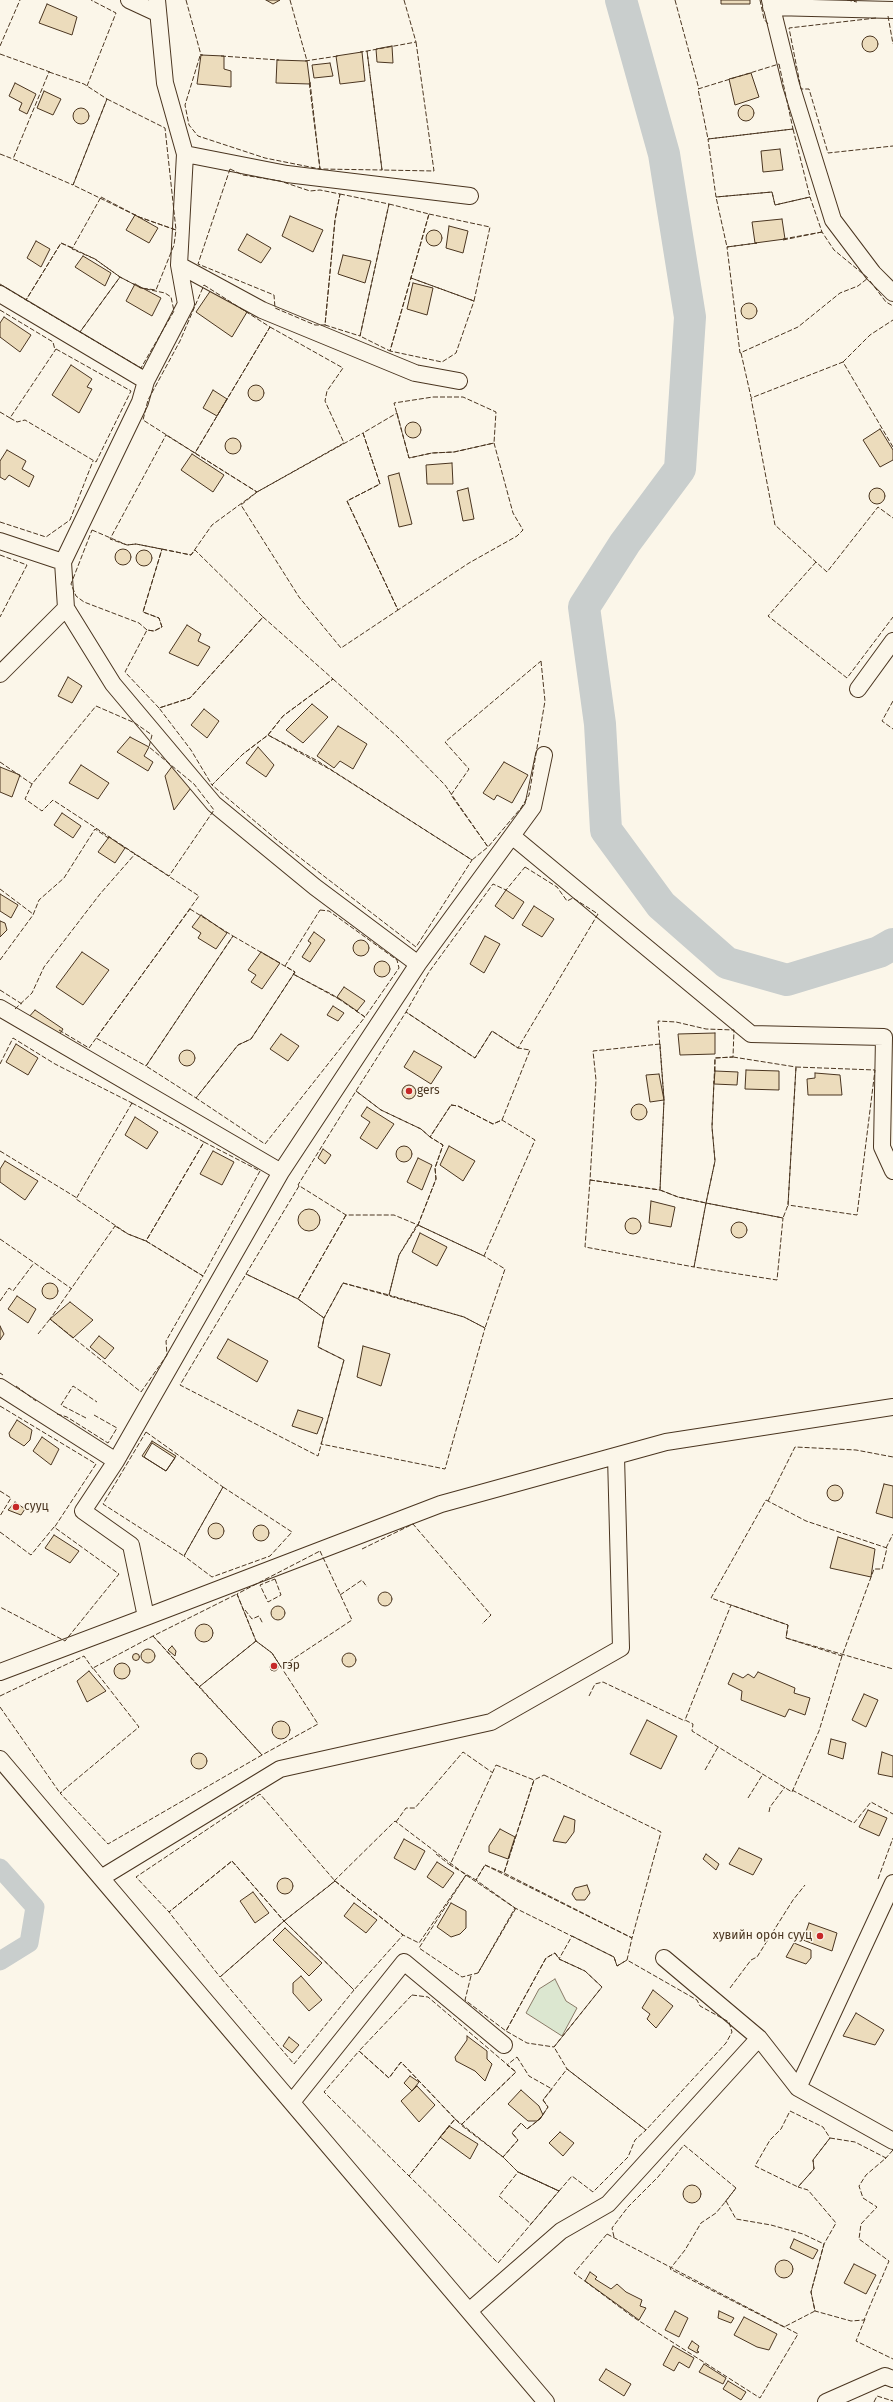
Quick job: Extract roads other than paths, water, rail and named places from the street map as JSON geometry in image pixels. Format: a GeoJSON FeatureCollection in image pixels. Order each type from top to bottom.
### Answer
{"type":"FeatureCollection","features":[{"type":"Feature","properties":{"kind":"street"},"geometry":{"type":"LineString","coordinates":[[129,0],[157,7],[165,83],[185,154],[179,265],[186,304],[146,381],[140,402],[63,562],[66,608],[113,684],[214,804],[315,887],[418,964]]}},
{"type":"Feature","properties":{"kind":"street"},"geometry":{"type":"LineString","coordinates":[[893,10],[770,4],[791,85],[833,220],[872,273],[893,293]]}},
{"type":"Feature","properties":{"kind":"street"},"geometry":{"type":"LineString","coordinates":[[185,154],[287,174],[470,196]]}},
{"type":"Feature","properties":{"kind":"street"},"geometry":{"type":"LineString","coordinates":[[179,265],[262,310],[407,370],[459,381]]}},
{"type":"Feature","properties":{"kind":"street"},"geometry":{"type":"LineString","coordinates":[[0,294],[146,381]]}},
{"type":"Feature","properties":{"kind":"street"},"geometry":{"type":"LineString","coordinates":[[0,541],[63,562]]}},
{"type":"Feature","properties":{"kind":"street"},"geometry":{"type":"LineString","coordinates":[[0,674],[66,608]]}},
{"type":"Feature","properties":{"kind":"street"},"geometry":{"type":"LineString","coordinates":[[858,689],[893,641]]}},
{"type":"Feature","properties":{"kind":"street"},"geometry":{"type":"LineString","coordinates":[[146,1617],[131,1545],[83,1511],[116,1461],[281,1172],[418,964],[533,807],[544,755]]}},
{"type":"Feature","properties":{"kind":"street"},"geometry":{"type":"LineString","coordinates":[[512,836],[751,1034],[889,1036],[882,1147],[893,1171]]}},
{"type":"Feature","properties":{"kind":"street"},"geometry":{"type":"LineString","coordinates":[[0,1008],[281,1172]]}},
{"type":"Feature","properties":{"kind":"street"},"geometry":{"type":"LineString","coordinates":[[0,1387],[116,1461]]}},
{"type":"Feature","properties":{"kind":"street"},"geometry":{"type":"LineString","coordinates":[[0,1672],[442,1504],[666,1442],[893,1407]]}},
{"type":"Feature","properties":{"kind":"street"},"geometry":{"type":"LineString","coordinates":[[101,1878],[280,1769],[491,1722],[621,1648],[616,1456]]}},
{"type":"Feature","properties":{"kind":"street"},"geometry":{"type":"LineString","coordinates":[[0,1758],[546,2402]]}},
{"type":"Feature","properties":{"kind":"street"},"geometry":{"type":"LineString","coordinates":[[798,2088],[893,1883]]}},
{"type":"Feature","properties":{"kind":"street"},"geometry":{"type":"LineString","coordinates":[[664,1958],[759,2038],[798,2088],[893,2141]]}},
{"type":"Feature","properties":{"kind":"street"},"geometry":{"type":"LineString","coordinates":[[292,2102],[404,1962],[504,2045]]}},
{"type":"Feature","properties":{"kind":"street"},"geometry":{"type":"LineString","coordinates":[[469,2311],[561,2231],[608,2204],[759,2038]]}},
{"type":"Feature","properties":{"kind":"street"},"geometry":{"type":"LineString","coordinates":[[826,2402],[885,2376],[893,2379]]}},
{"type":"Feature","properties":{"kind":"waterway"},"geometry":{"type":"LineString","coordinates":[[621,0],[664,154],[690,317],[680,469],[625,543],[584,607],[600,724],[606,830],[661,905],[727,963],[787,980],[879,952],[893,944]]}},
{"type":"Feature","properties":{"kind":"waterway"},"geometry":{"type":"LineString","coordinates":[[0,1868],[35,1907],[29,1943],[0,1961]]}},
{"type":"Feature","properties":{"kind":"place","name":"gers"},"geometry":{"type":"Point","coordinates":[409,1091]}},
{"type":"Feature","properties":{"kind":"place","name":"сууц"},"geometry":{"type":"Point","coordinates":[16,1507]}},
{"type":"Feature","properties":{"kind":"place","name":"гэр"},"geometry":{"type":"Point","coordinates":[274,1666]}},
{"type":"Feature","properties":{"kind":"place","name":"хувийн орон сууц"},"geometry":{"type":"Point","coordinates":[820,1936]}}]}
